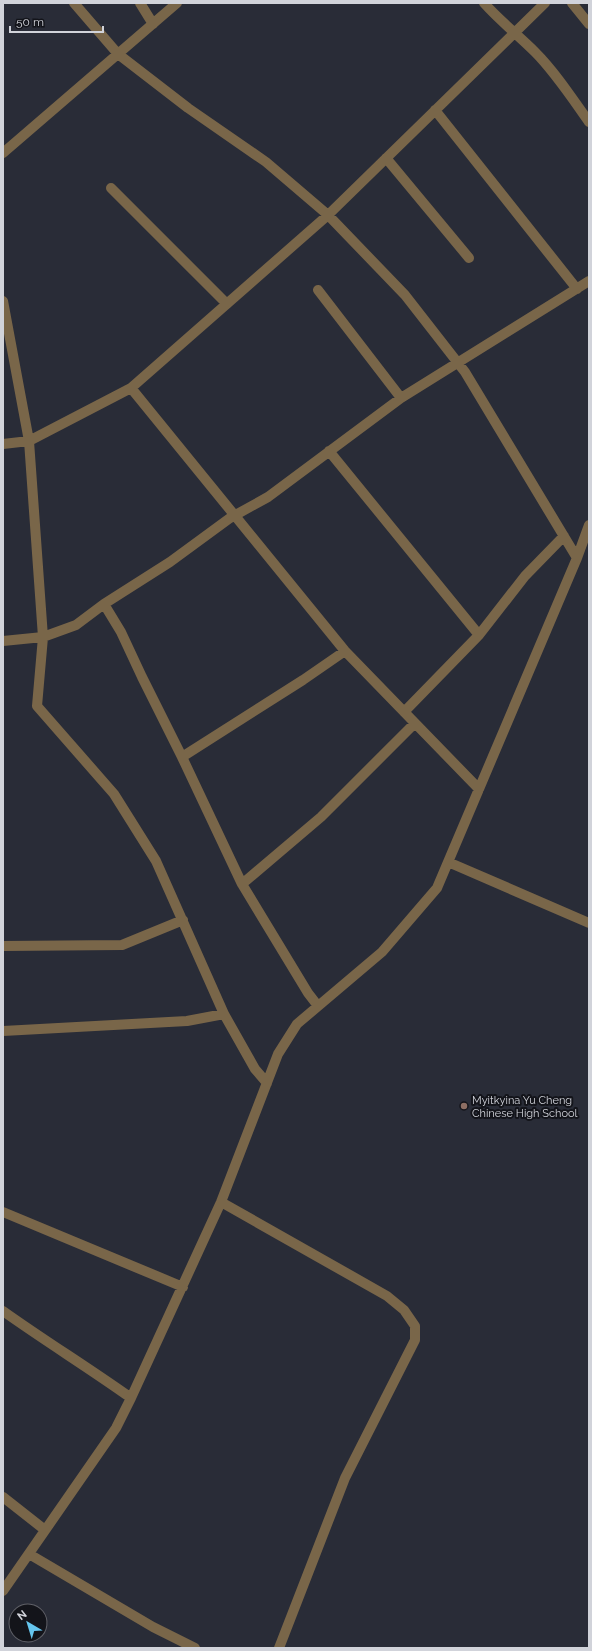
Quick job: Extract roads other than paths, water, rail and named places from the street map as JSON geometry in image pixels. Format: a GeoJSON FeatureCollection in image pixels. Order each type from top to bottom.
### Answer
{"type":"FeatureCollection","features":[{"type":"Feature","properties":{"kind":"street"},"geometry":{"type":"LineString","coordinates":[[74,3],[118,54],[188,108],[266,162],[328,215],[405,294],[465,372],[577,558]]}},
{"type":"Feature","properties":{"kind":"street"},"geometry":{"type":"LineString","coordinates":[[140,3],[153,24]]}},
{"type":"Feature","properties":{"kind":"street"},"geometry":{"type":"LineString","coordinates":[[3,153],[177,3]]}},
{"type":"Feature","properties":{"kind":"street"},"geometry":{"type":"LineString","coordinates":[[484,3],[498,19],[536,53],[571,96],[589,122]]}},
{"type":"Feature","properties":{"kind":"street"},"geometry":{"type":"LineString","coordinates":[[3,444],[29,441],[132,388],[328,215],[545,3]]}},
{"type":"Feature","properties":{"kind":"street"},"geometry":{"type":"LineString","coordinates":[[572,3],[589,24]]}},
{"type":"Feature","properties":{"kind":"street"},"geometry":{"type":"LineString","coordinates":[[435,110],[577,289]]}},
{"type":"Feature","properties":{"kind":"street"},"geometry":{"type":"LineString","coordinates":[[386,158],[469,258]]}},
{"type":"Feature","properties":{"kind":"street"},"geometry":{"type":"LineString","coordinates":[[111,188],[227,304]]}},
{"type":"Feature","properties":{"kind":"street"},"geometry":{"type":"LineString","coordinates":[[3,641],[43,637],[76,625],[104,604],[170,562],[234,515],[268,497],[401,398],[589,281]]}},
{"type":"Feature","properties":{"kind":"street"},"geometry":{"type":"LineString","coordinates":[[318,290],[401,398]]}},
{"type":"Feature","properties":{"kind":"street"},"geometry":{"type":"LineString","coordinates":[[3,301],[29,441],[43,637],[37,706],[114,794],[156,861],[224,1014],[255,1069],[267,1083]]}},
{"type":"Feature","properties":{"kind":"street"},"geometry":{"type":"LineString","coordinates":[[132,388],[345,650],[478,789]]}},
{"type":"Feature","properties":{"kind":"street"},"geometry":{"type":"LineString","coordinates":[[329,451],[479,635]]}},
{"type":"Feature","properties":{"kind":"street"},"geometry":{"type":"LineString","coordinates":[[3,1591],[116,1428],[183,1287],[221,1202],[278,1054],[297,1024],[382,952],[437,888],[588,529]]}},
{"type":"Feature","properties":{"kind":"street"},"geometry":{"type":"LineString","coordinates":[[404,712],[479,635],[525,576],[564,536]]}},
{"type":"Feature","properties":{"kind":"street"},"geometry":{"type":"LineString","coordinates":[[104,604],[122,632],[142,677],[182,757],[242,884],[304,986],[318,1006]]}},
{"type":"Feature","properties":{"kind":"street"},"geometry":{"type":"LineString","coordinates":[[182,757],[303,680],[345,650]]}},
{"type":"Feature","properties":{"kind":"street"},"geometry":{"type":"LineString","coordinates":[[242,884],[321,817],[414,723]]}},
{"type":"Feature","properties":{"kind":"street"},"geometry":{"type":"LineString","coordinates":[[448,862],[589,923]]}},
{"type":"Feature","properties":{"kind":"street"},"geometry":{"type":"LineString","coordinates":[[3,946],[122,945],[183,920]]}},
{"type":"Feature","properties":{"kind":"street"},"geometry":{"type":"LineString","coordinates":[[3,1031],[187,1020],[224,1014]]}},
{"type":"Feature","properties":{"kind":"street"},"geometry":{"type":"LineString","coordinates":[[221,1202],[387,1296],[404,1310],[415,1326],[415,1340],[345,1478],[279,1648]]}},
{"type":"Feature","properties":{"kind":"street"},"geometry":{"type":"LineString","coordinates":[[3,1212],[183,1287]]}},
{"type":"Feature","properties":{"kind":"street"},"geometry":{"type":"LineString","coordinates":[[3,1311],[45,1341],[93,1371],[131,1398]]}},
{"type":"Feature","properties":{"kind":"street"},"geometry":{"type":"LineString","coordinates":[[3,1497],[45,1530]]}},
{"type":"Feature","properties":{"kind":"street"},"geometry":{"type":"LineString","coordinates":[[29,1554],[153,1627],[195,1648]]}},
{"type":"Feature","properties":{"kind":"place","name":"Myitkyina Yu Cheng Chinese High School"},"geometry":{"type":"Point","coordinates":[464,1106]}}]}
